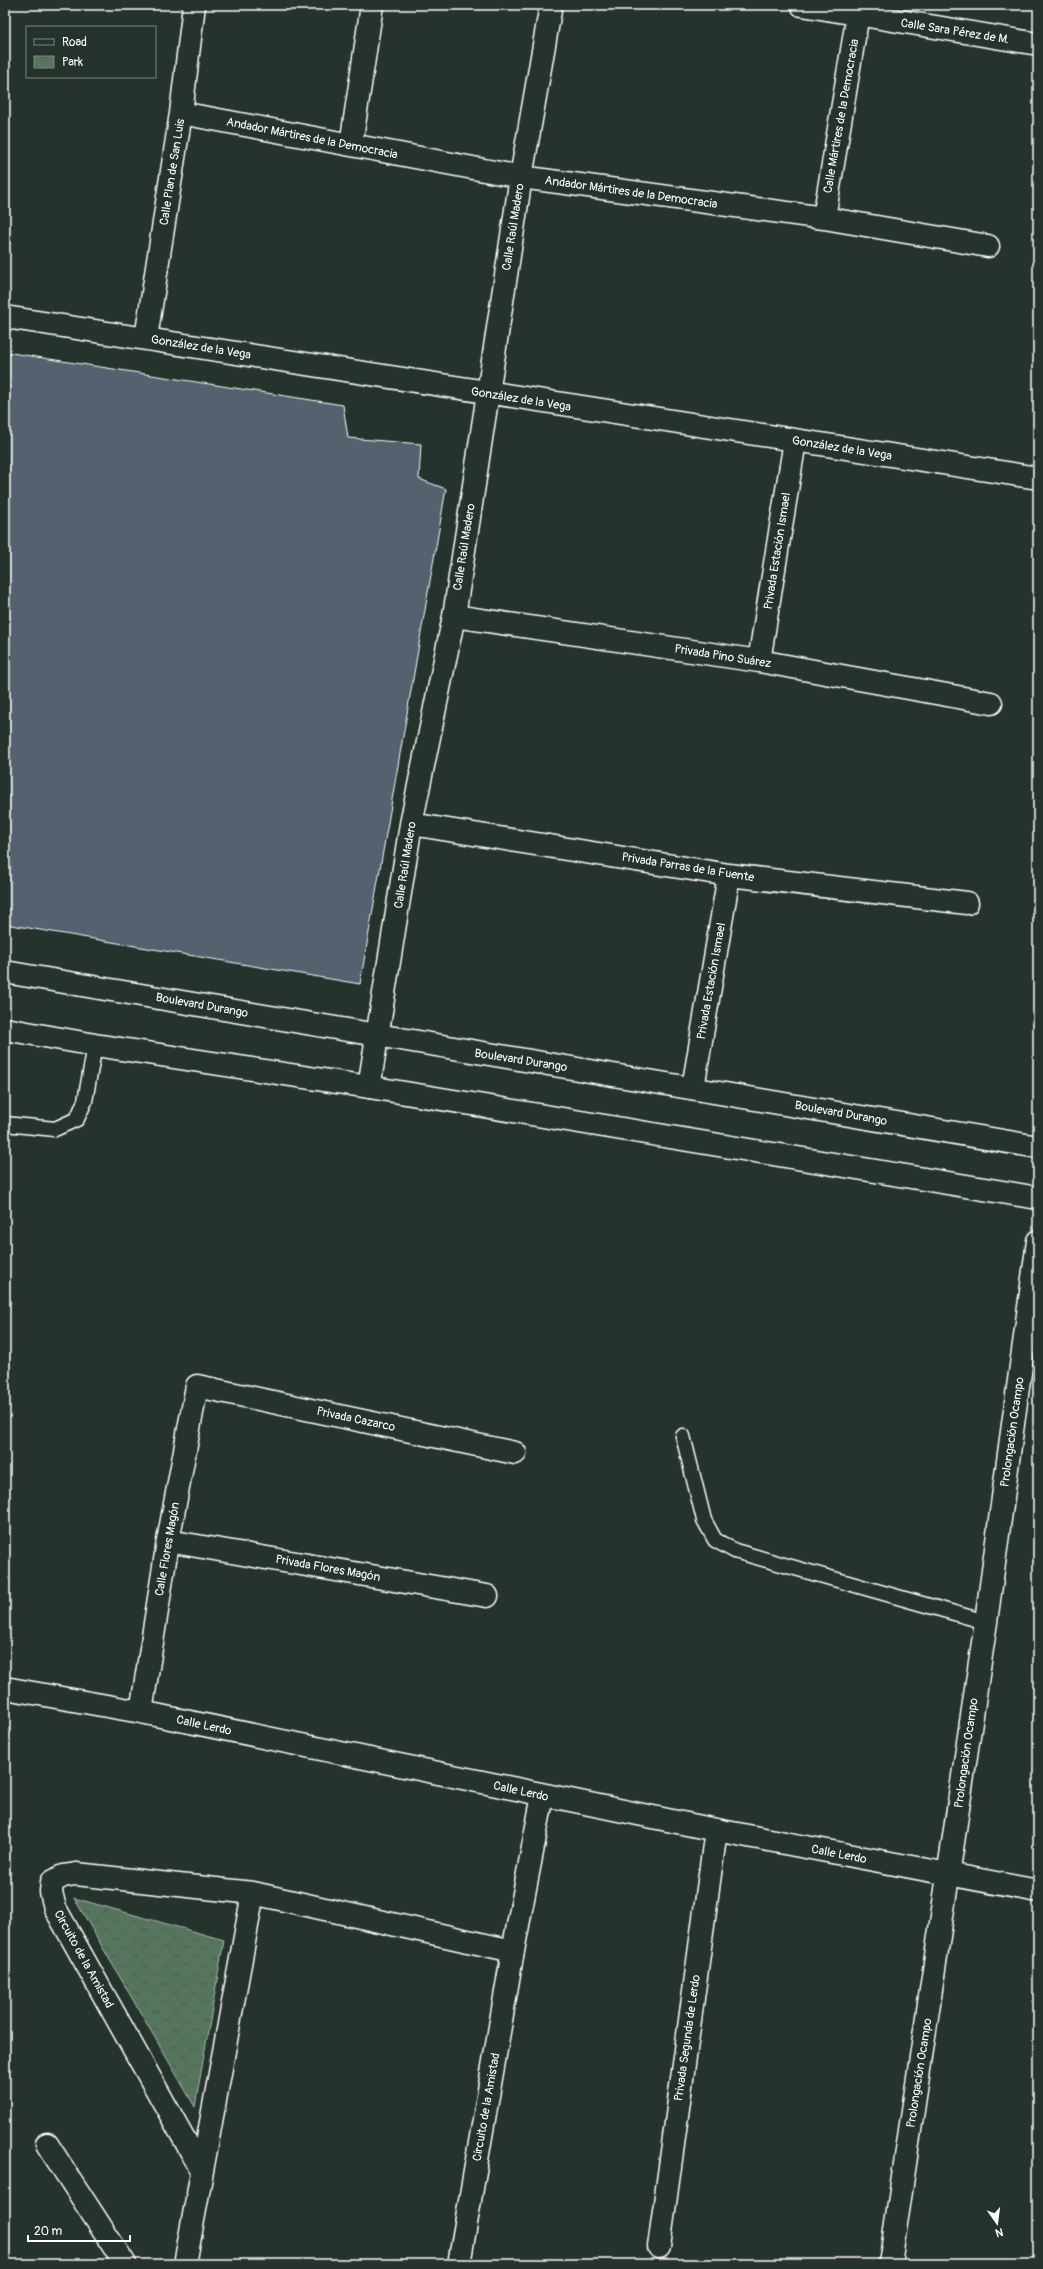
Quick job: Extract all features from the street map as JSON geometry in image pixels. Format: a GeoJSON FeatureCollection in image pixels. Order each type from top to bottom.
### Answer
{"type":"FeatureCollection","features":[{"type":"Feature","properties":{"kind":"street","name":"Calle Plan de San Luis"},"geometry":{"type":"LineString","coordinates":[[146,338],[181,113],[194,5]]}},
{"type":"Feature","properties":{"kind":"street"},"geometry":{"type":"LineString","coordinates":[[351,145],[372,5]]}},
{"type":"Feature","properties":{"kind":"street","name":"Calle Raúl Madero"},"geometry":{"type":"LineString","coordinates":[[369,1087],[411,824],[454,616],[521,176],[551,5]]}},
{"type":"Feature","properties":{"kind":"street","name":"Calle Sara Pérez de M."},"geometry":{"type":"LineString","coordinates":[[802,5],[1038,44]]}},
{"type":"Feature","properties":{"kind":"street","name":"Calle Mártires de la Democracia"},"geometry":{"type":"LineString","coordinates":[[824,218],[858,14]]}},
{"type":"Feature","properties":{"kind":"street","name":"Andador Mártires de la Democracia"},"geometry":{"type":"LineString","coordinates":[[181,113],[521,176],[824,218],[988,246]]}},
{"type":"Feature","properties":{"kind":"street","name":"González de la Vega"},"geometry":{"type":"LineString","coordinates":[[5,317],[146,338],[488,394],[1038,478]]}},
{"type":"Feature","properties":{"kind":"street","name":"Privada Estación Ismael"},"geometry":{"type":"LineString","coordinates":[[759,661],[795,441]]}},
{"type":"Feature","properties":{"kind":"street","name":"Privada Pino Suárez"},"geometry":{"type":"LineString","coordinates":[[454,616],[759,661],[991,703]]}},
{"type":"Feature","properties":{"kind":"street","name":"Privada Parras de la Fuente"},"geometry":{"type":"LineString","coordinates":[[411,824],[729,874],[967,903]]}},
{"type":"Feature","properties":{"kind":"street","name":"Privada Estación Ismael"},"geometry":{"type":"LineString","coordinates":[[693,1088],[729,874]]}},
{"type":"Feature","properties":{"kind":"street","name":"Boulevard Durango"},"geometry":{"type":"LineString","coordinates":[[5,972],[1038,1147]]}},
{"type":"Feature","properties":{"kind":"street"},"geometry":{"type":"LineString","coordinates":[[5,1029],[95,1045],[369,1087],[1038,1198]]}},
{"type":"Feature","properties":{"kind":"street","name":"Prolongación Ocampo"},"geometry":{"type":"LineString","coordinates":[[890,2264],[986,1622],[1038,1241]]}},
{"type":"Feature","properties":{"kind":"street","name":"Privada Cazarco"},"geometry":{"type":"LineString","coordinates":[[197,1386],[515,1453]]}},
{"type":"Feature","properties":{"kind":"street","name":"Calle Flores Magón"},"geometry":{"type":"LineString","coordinates":[[141,1712],[168,1541],[197,1386]]}},
{"type":"Feature","properties":{"kind":"street","name":"Privada Flores Magón"},"geometry":{"type":"LineString","coordinates":[[168,1541],[487,1596]]}},
{"type":"Feature","properties":{"kind":"street","name":"Calle Lerdo"},"geometry":{"type":"LineString","coordinates":[[5,1688],[141,1712],[716,1830],[1038,1891]]}},
{"type":"Feature","properties":{"kind":"street","name":"Circuito de la Amistad"},"geometry":{"type":"LineString","coordinates":[[459,2264],[513,1951],[543,1795]]}},
{"type":"Feature","properties":{"kind":"street","name":"Privada Segunda de Lerdo"},"geometry":{"type":"LineString","coordinates":[[659,2247],[716,1830]]}},
{"type":"Feature","properties":{"kind":"street","name":"Circuito de la Amistad"},"geometry":{"type":"LineString","coordinates":[[201,2169],[55,1908],[51,1892],[52,1882],[63,1876],[76,1874],[253,1893],[513,1951]]}},
{"type":"Feature","properties":{"kind":"street"},"geometry":{"type":"LineString","coordinates":[[185,2264],[201,2169],[253,1893]]}},
{"type":"Feature","properties":{"kind":"street"},"geometry":{"type":"LineString","coordinates":[[47,2144],[125,2264]]}},
{"type":"Feature","properties":{"kind":"lane"},"geometry":{"type":"LineString","coordinates":[[5,1124],[55,1129],[77,1119],[86,1101],[95,1045]]}},
{"type":"Feature","properties":{"kind":"lane"},"geometry":{"type":"LineString","coordinates":[[683,1436],[704,1520],[715,1540],[735,1551],[986,1622]]}},
{"type":"Feature","properties":{"kind":"green space"},"geometry":{"type":"Polygon","coordinates":[[[74,1898],[224,1940],[195,2107],[74,1898]]]}},
{"type":"Feature","properties":{"kind":"building"},"geometry":{"type":"Polygon","coordinates":[[[5,352],[343,405],[348,438],[421,444],[419,479],[446,489],[360,984],[5,924],[5,352]]]}}]}
